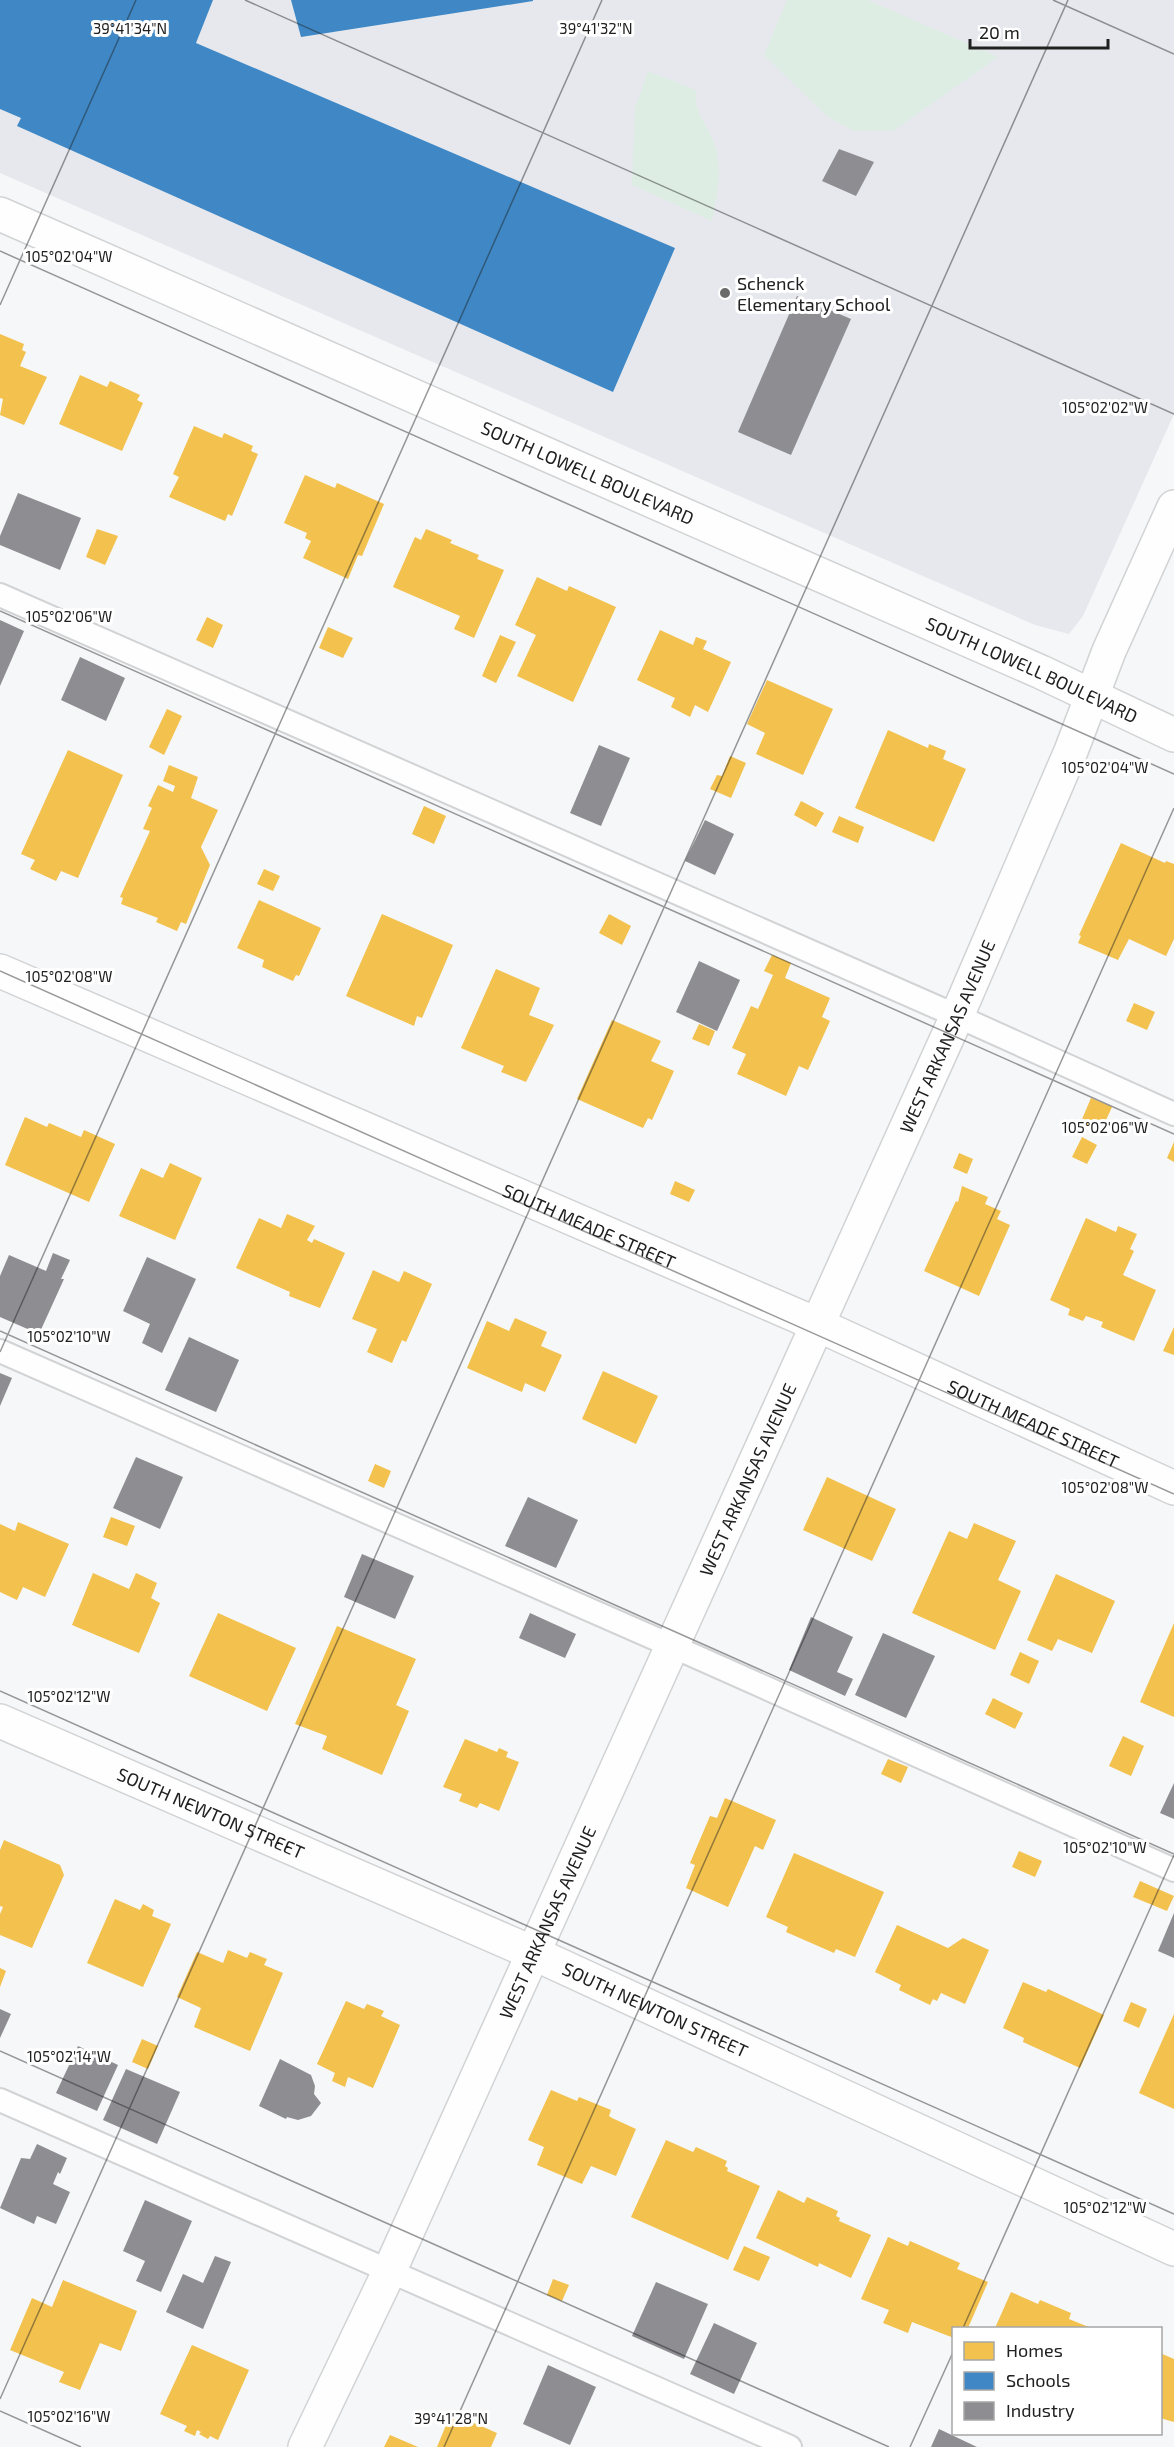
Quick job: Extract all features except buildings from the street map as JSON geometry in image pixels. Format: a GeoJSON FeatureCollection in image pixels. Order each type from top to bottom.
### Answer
{"type":"FeatureCollection","features":[{"type":"Feature","properties":{"kind":"street","name":"SOUTH LOWELL BOULEVARD"},"geometry":{"type":"LineString","coordinates":[[0,214],[1008,657],[1174,735]]}},
{"type":"Feature","properties":{"kind":"street","name":"WEST ARKANSAS AVENUE"},"geometry":{"type":"LineString","coordinates":[[305,2447],[389,2271],[957,1016],[1092,697],[1109,651],[1174,507]]}},
{"type":"Feature","properties":{"kind":"street","name":"SOUTH MEADE STREET"},"geometry":{"type":"LineString","coordinates":[[0,971],[816,1324],[1174,1488]]}},
{"type":"Feature","properties":{"kind":"street","name":"SOUTH NEWTON STREET"},"geometry":{"type":"LineString","coordinates":[[0,1721],[533,1953],[1174,2249]]}},
{"type":"Feature","properties":{"kind":"lane"},"geometry":{"type":"LineString","coordinates":[[0,595],[957,1016],[1174,1114]]}},
{"type":"Feature","properties":{"kind":"lane"},"geometry":{"type":"LineString","coordinates":[[0,1351],[672,1646],[1174,1870]]}},
{"type":"Feature","properties":{"kind":"lane"},"geometry":{"type":"LineString","coordinates":[[0,2100],[790,2447]]}},
{"type":"Feature","properties":{"kind":"shaded area","name":"Schenck Elementary School"},"geometry":{"type":"Polygon","coordinates":[[[0,0],[1174,0],[1174,414],[1083,616],[1069,634],[1035,625],[0,173],[0,0]]]}},
{"type":"Feature","properties":{"kind":"shaded area"},"geometry":{"type":"Polygon","coordinates":[[[787,0],[868,0],[998,57],[893,131],[854,131],[828,117],[764,55],[787,0]]]}},
{"type":"Feature","properties":{"kind":"shaded area"},"geometry":{"type":"Polygon","coordinates":[[[648,71],[696,90],[698,111],[712,138],[718,159],[718,189],[712,221],[632,185],[635,108],[648,71]]]}},
{"type":"Feature","properties":{"kind":"place","name":"Schenck Elementary School"},"geometry":{"type":"Point","coordinates":[725,293]}}]}
